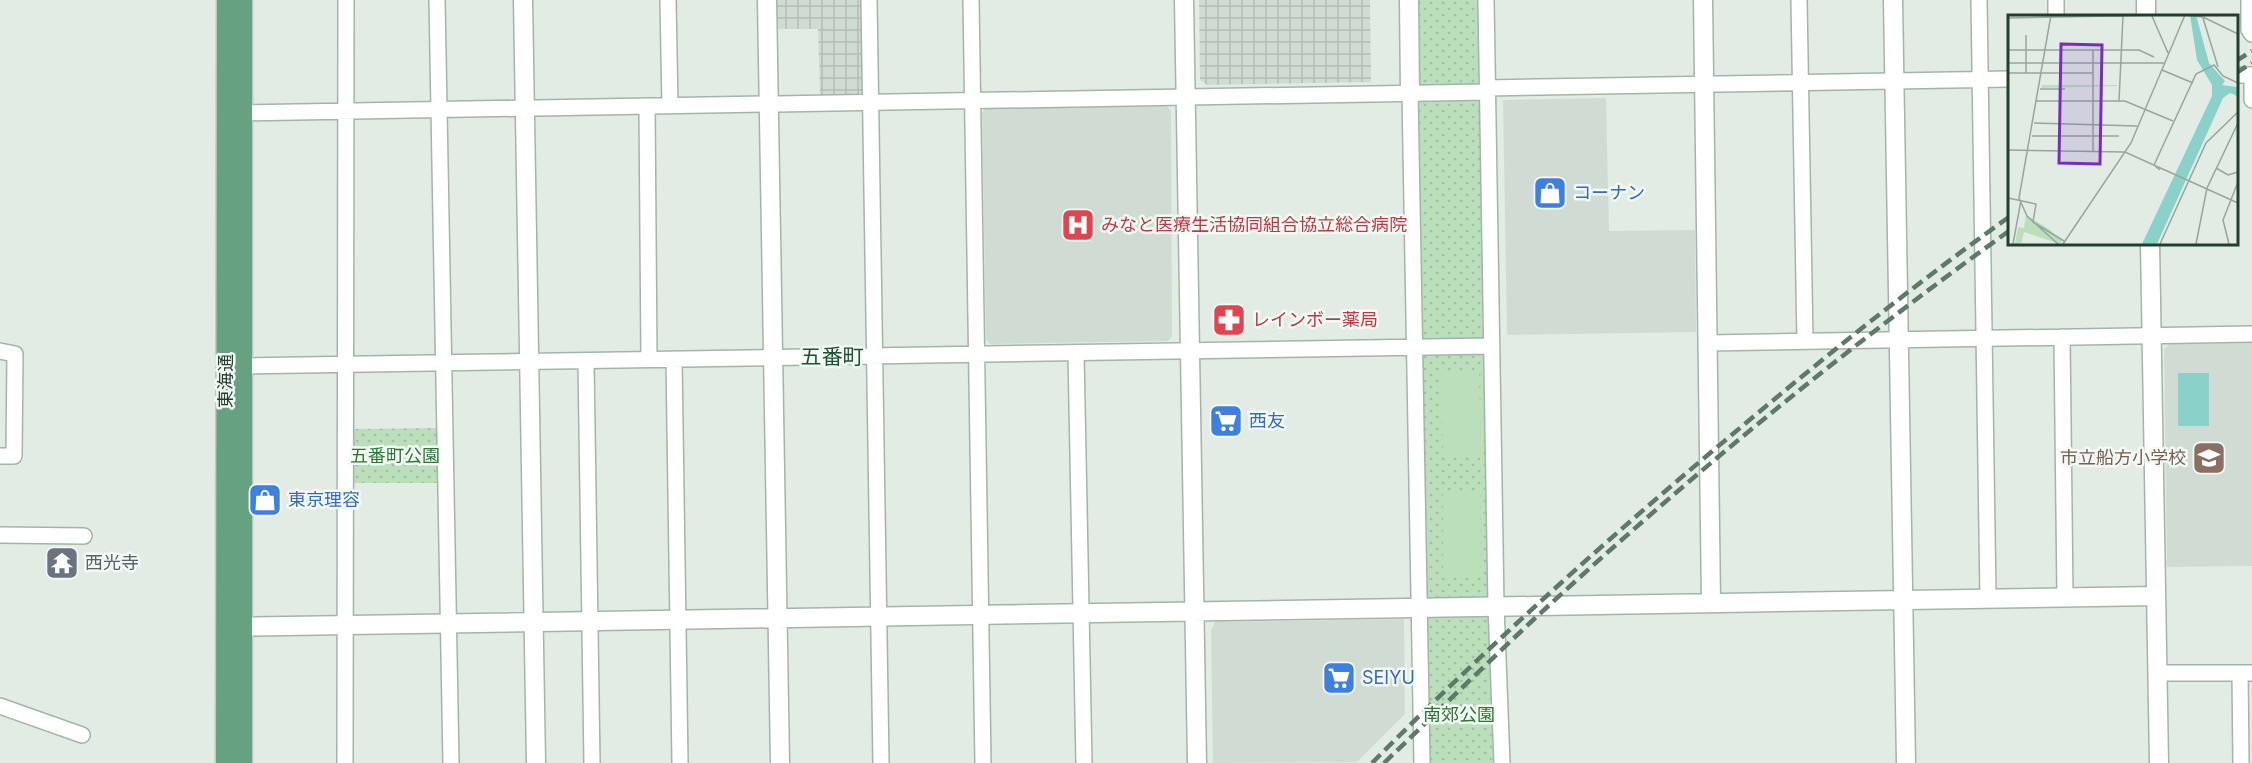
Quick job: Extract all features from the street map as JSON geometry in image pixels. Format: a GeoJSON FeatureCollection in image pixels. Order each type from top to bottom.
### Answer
{"type":"FeatureCollection","features":[{"type":"Feature","properties":{"kind":"main road","name":"東海通"},"geometry":{"type":"LineString","coordinates":[[225,763],[234,627],[243,366],[235,113],[226,0]]}},
{"type":"Feature","properties":{"kind":"main road","name":"東海通"},"geometry":{"type":"LineString","coordinates":[[243,0],[235,113],[234,627],[243,763]]}},
{"type":"Feature","properties":{"kind":"street"},"geometry":{"type":"LineString","coordinates":[[345,763],[346,0]]}},
{"type":"Feature","properties":{"kind":"street"},"geometry":{"type":"LineString","coordinates":[[437,0],[451,763]]}},
{"type":"Feature","properties":{"kind":"street"},"geometry":{"type":"LineString","coordinates":[[523,0],[536,763]]}},
{"type":"Feature","properties":{"kind":"street"},"geometry":{"type":"LineString","coordinates":[[668,0],[670,106]]}},
{"type":"Feature","properties":{"kind":"street"},"geometry":{"type":"LineString","coordinates":[[767,0],[780,763]]}},
{"type":"Feature","properties":{"kind":"street"},"geometry":{"type":"LineString","coordinates":[[869,0],[881,763]]}},
{"type":"Feature","properties":{"kind":"street"},"geometry":{"type":"LineString","coordinates":[[971,0],[983,763]]}},
{"type":"Feature","properties":{"kind":"street"},"geometry":{"type":"LineString","coordinates":[[1184,0],[1197,763]]}},
{"type":"Feature","properties":{"kind":"street"},"geometry":{"type":"LineString","coordinates":[[1409,0],[1422,763]]}},
{"type":"Feature","properties":{"kind":"street"},"geometry":{"type":"LineString","coordinates":[[1486,0],[1496,606],[1502,763]]}},
{"type":"Feature","properties":{"kind":"street"},"geometry":{"type":"LineString","coordinates":[[1703,0],[1711,602]]}},
{"type":"Feature","properties":{"kind":"street"},"geometry":{"type":"LineString","coordinates":[[1799,0],[1805,341]]}},
{"type":"Feature","properties":{"kind":"street"},"geometry":{"type":"LineString","coordinates":[[1893,0],[1906,763]]}},
{"type":"Feature","properties":{"kind":"street"},"geometry":{"type":"LineString","coordinates":[[1979,0],[1986,339],[1988,598]]}},
{"type":"Feature","properties":{"kind":"street"},"geometry":{"type":"LineString","coordinates":[[2249,0],[2249,30],[2252,34]]}},
{"type":"Feature","properties":{"kind":"street"},"geometry":{"type":"LineString","coordinates":[[2252,75],[2252,99]]}},
{"type":"Feature","properties":{"kind":"street"},"geometry":{"type":"LineString","coordinates":[[235,113],[1410,93],[1704,84],[2008,79]]}},
{"type":"Feature","properties":{"kind":"street"},"geometry":{"type":"LineString","coordinates":[[647,106],[649,360]]}},
{"type":"Feature","properties":{"kind":"street"},"geometry":{"type":"LineString","coordinates":[[2150,244],[2159,763]]}},
{"type":"Feature","properties":{"kind":"street"},"geometry":{"type":"LineString","coordinates":[[1708,343],[2252,334]]}},
{"type":"Feature","properties":{"kind":"street"},"geometry":{"type":"LineString","coordinates":[[2062,337],[2065,597]]}},
{"type":"Feature","properties":{"kind":"street"},"geometry":{"type":"LineString","coordinates":[[243,366],[1491,346]]}},
{"type":"Feature","properties":{"kind":"street"},"geometry":{"type":"LineString","coordinates":[[0,351],[15,354],[14,456],[0,456]]}},
{"type":"Feature","properties":{"kind":"street"},"geometry":{"type":"LineString","coordinates":[[1076,353],[1084,763]]}},
{"type":"Feature","properties":{"kind":"street"},"geometry":{"type":"LineString","coordinates":[[674,359],[680,763]]}},
{"type":"Feature","properties":{"kind":"street"},"geometry":{"type":"LineString","coordinates":[[586,361],[592,763]]}},
{"type":"Feature","properties":{"kind":"street"},"geometry":{"type":"LineString","coordinates":[[0,535],[84,536]]}},
{"type":"Feature","properties":{"kind":"street"},"geometry":{"type":"LineString","coordinates":[[234,627],[2156,596]]}},
{"type":"Feature","properties":{"kind":"street"},"geometry":{"type":"LineString","coordinates":[[2157,673],[2246,673],[2241,763]]}},
{"type":"Feature","properties":{"kind":"street"},"geometry":{"type":"LineString","coordinates":[[0,706],[82,735]]}},
{"type":"Feature","properties":{"kind":"shaded area"},"geometry":{"type":"Polygon","coordinates":[[[774,0],[863,0],[863,94],[820,96],[818,29],[775,29],[774,0]]]}},
{"type":"Feature","properties":{"kind":"shaded area"},"geometry":{"type":"Polygon","coordinates":[[[1199,0],[1370,0],[1371,82],[1207,85],[1200,80],[1199,0]]]}},
{"type":"Feature","properties":{"kind":"shaded area"},"geometry":{"type":"Polygon","coordinates":[[[1606,98],[1609,231],[1695,230],[1696,332],[1507,335],[1503,100],[1606,98]]]}},
{"type":"Feature","properties":{"kind":"shaded area","name":"みなと医療生活協同組合協立総合病院"},"geometry":{"type":"Polygon","coordinates":[[[1166,105],[1171,111],[1172,336],[1168,341],[990,344],[986,339],[982,113],[986,108],[1166,105]]]}},
{"type":"Feature","properties":{"kind":"shaded area","name":"市立船方小学校"},"geometry":{"type":"Polygon","coordinates":[[[2252,343],[2252,566],[2167,567],[2164,350],[2169,344],[2252,343]]]}},
{"type":"Feature","properties":{"kind":"shaded area"},"geometry":{"type":"Polygon","coordinates":[[[1404,619],[1405,714],[1357,762],[1213,763],[1211,631],[1215,622],[1404,619]]]}},
{"type":"Feature","properties":{"kind":"green space","name":"南郊公園"},"geometry":{"type":"Polygon","coordinates":[[[1415,0],[1479,0],[1493,763],[1428,763],[1415,0]]]}},
{"type":"Feature","properties":{"kind":"green space"},"geometry":{"type":"Polygon","coordinates":[[[1479,370],[1481,455],[1443,454],[1441,372],[1479,370]]]}},
{"type":"Feature","properties":{"kind":"green space","name":"五番町公園"},"geometry":{"type":"Polygon","coordinates":[[[440,428],[440,483],[350,483],[350,429],[440,428]]]}},
{"type":"Feature","properties":{"kind":"green space"},"geometry":{"type":"Polygon","coordinates":[[[1443,494],[1480,494],[1480,578],[1443,578],[1443,494]]]}},
{"type":"Feature","properties":{"kind":"water"},"geometry":{"type":"Polygon","coordinates":[[[2178,373],[2209,373],[2209,426],[2178,426],[2178,373]]]}},
{"type":"Feature","properties":{"kind":"railway"},"geometry":{"type":"LineString","coordinates":[[2237,60],[2252,51]]}},
{"type":"Feature","properties":{"kind":"railway"},"geometry":{"type":"LineString","coordinates":[[2237,72],[2252,63]]}},
{"type":"Feature","properties":{"kind":"railway"},"geometry":{"type":"LineString","coordinates":[[1372,763],[1504,635],[1687,473],[1869,322],[2008,218]]}},
{"type":"Feature","properties":{"kind":"railway"},"geometry":{"type":"LineString","coordinates":[[1384,763],[1532,621],[1646,518],[1824,370],[2008,232]]}},
{"type":"Feature","properties":{"kind":"place","name":"コーナン"},"geometry":{"type":"Point","coordinates":[1550,193]}},
{"type":"Feature","properties":{"kind":"place","name":"みなと医療生活協同組合協立総合病院"},"geometry":{"type":"Point","coordinates":[1078,225]}},
{"type":"Feature","properties":{"kind":"place","name":"レインボー薬局"},"geometry":{"type":"Point","coordinates":[1229,320]}},
{"type":"Feature","properties":{"kind":"place","name":"西友"},"geometry":{"type":"Point","coordinates":[1226,421]}},
{"type":"Feature","properties":{"kind":"place","name":"市立船方小学校"},"geometry":{"type":"Point","coordinates":[2209,458]}},
{"type":"Feature","properties":{"kind":"place","name":"東京理容"},"geometry":{"type":"Point","coordinates":[265,500]}},
{"type":"Feature","properties":{"kind":"place","name":"西光寺"},"geometry":{"type":"Point","coordinates":[62,563]}},
{"type":"Feature","properties":{"kind":"place","name":"SEIYU"},"geometry":{"type":"Point","coordinates":[1339,678]}},
{"type":"Feature","properties":{"kind":"district","name":"五番町"},"geometry":{"type":"Point","coordinates":[832,357]}}]}
